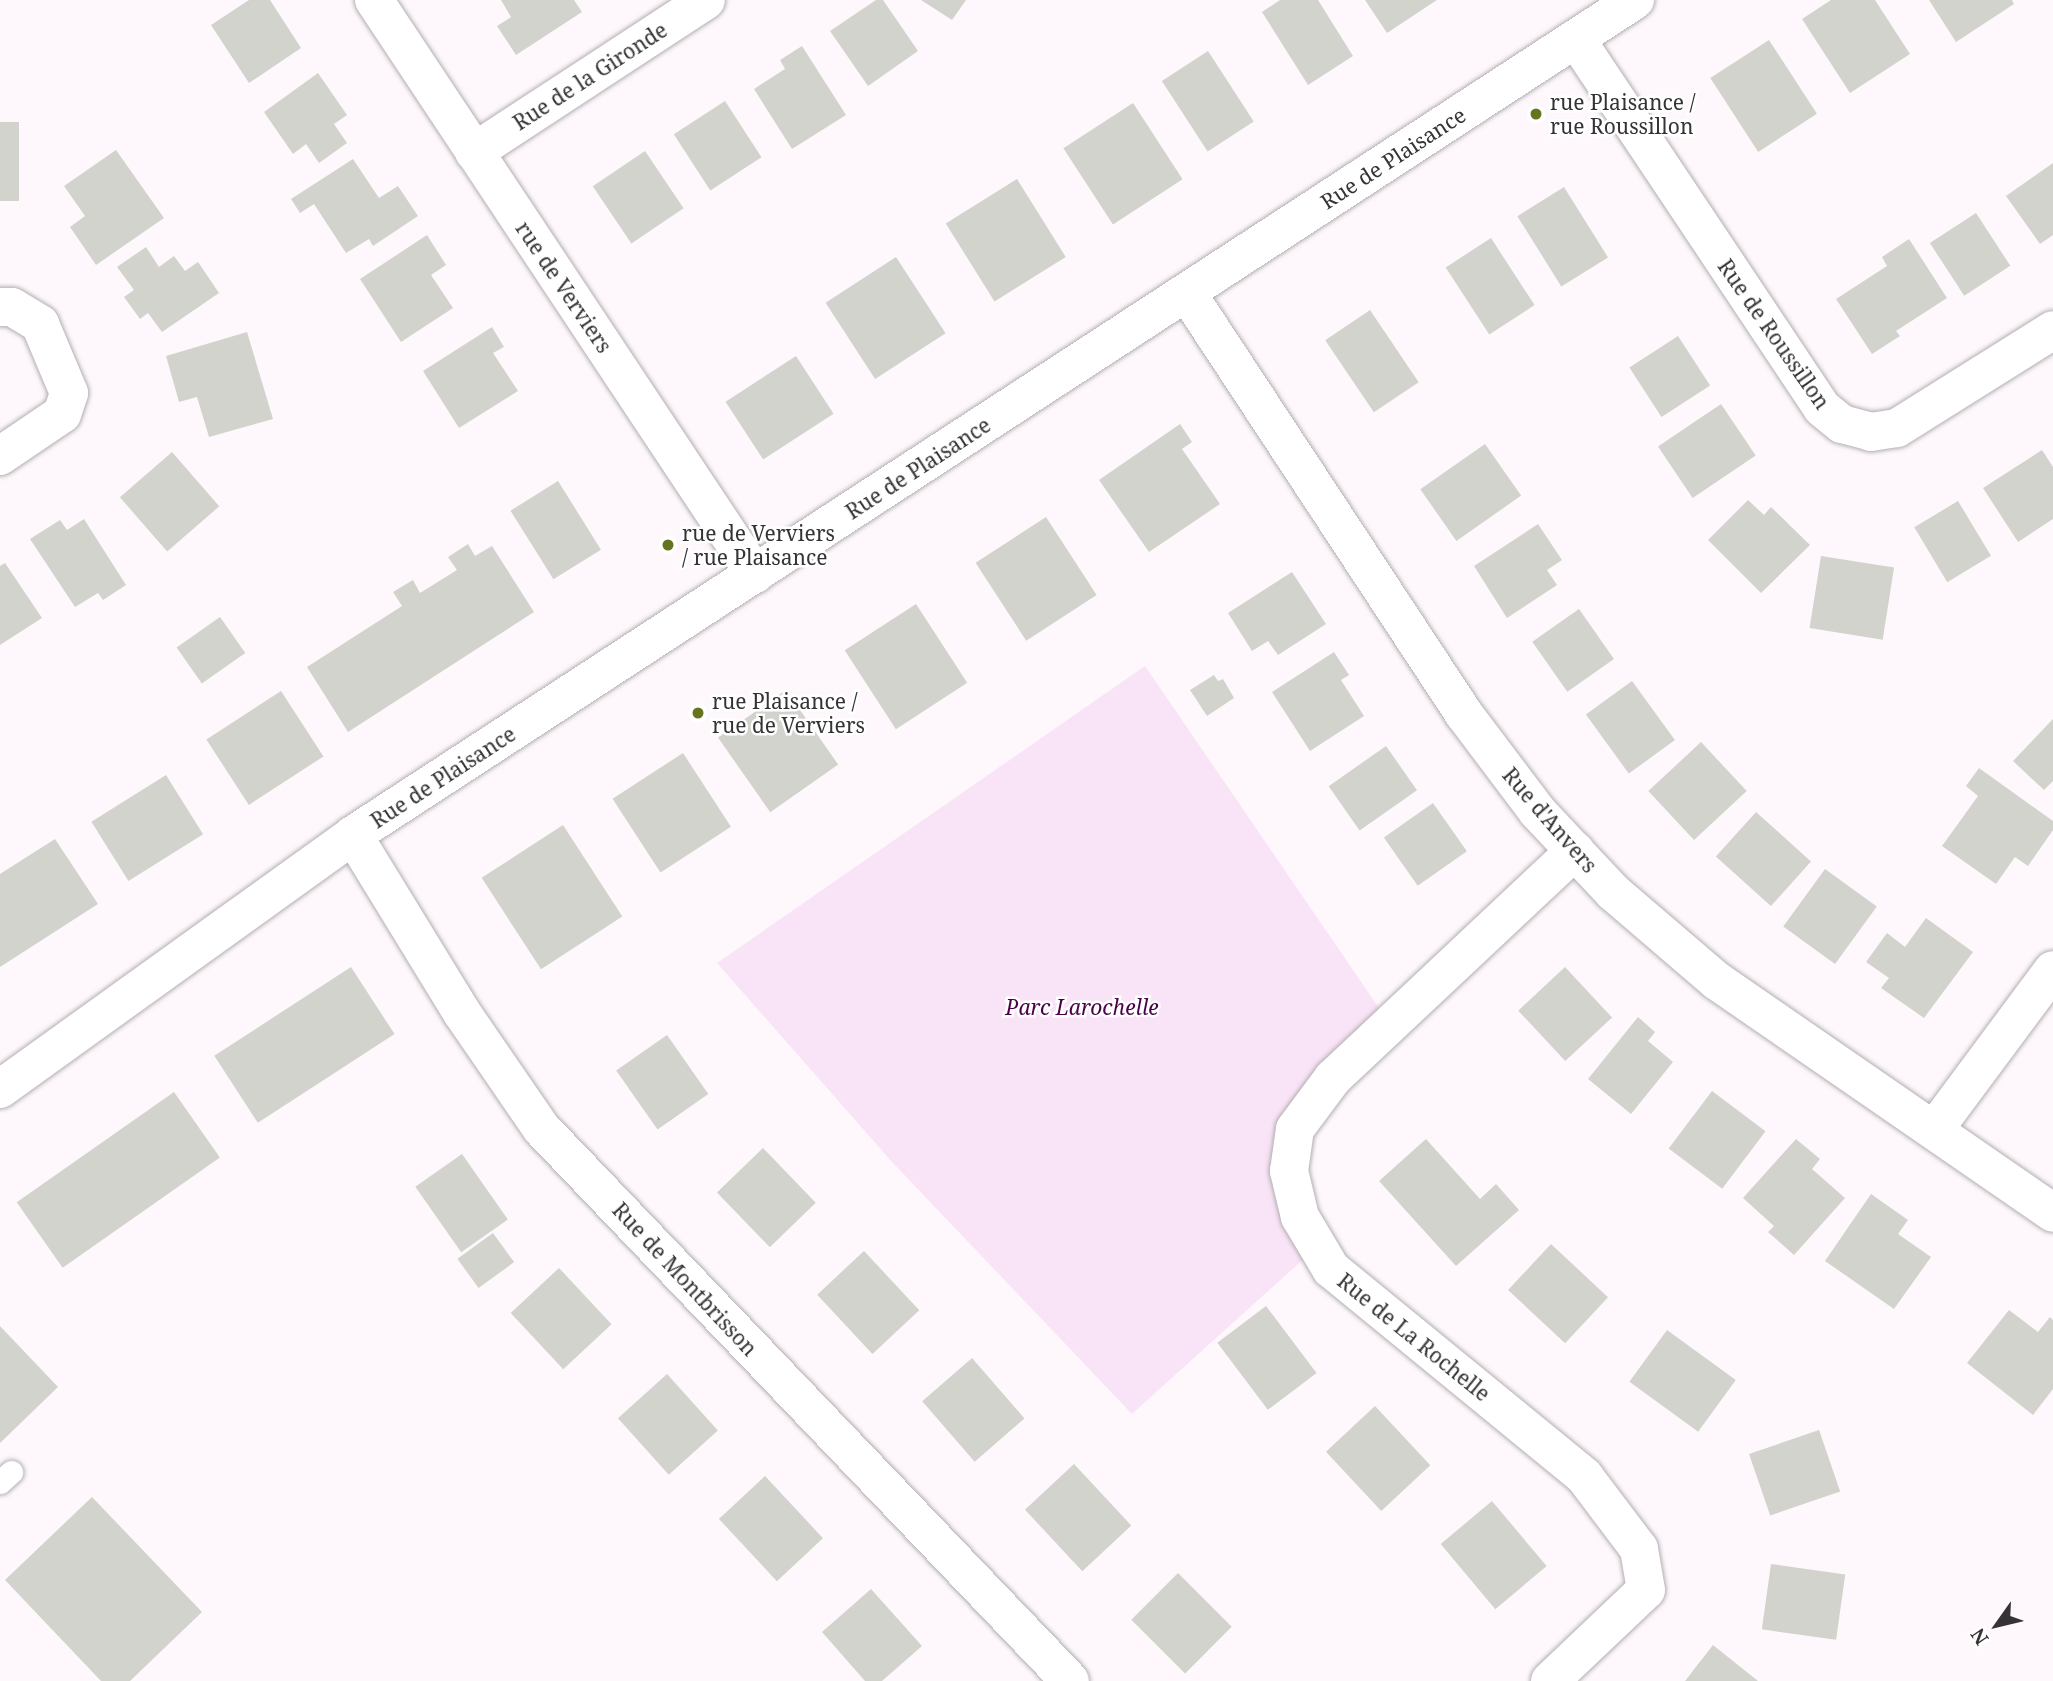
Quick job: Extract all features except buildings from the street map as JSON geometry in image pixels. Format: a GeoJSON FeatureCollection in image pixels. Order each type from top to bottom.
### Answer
{"type":"FeatureCollection","features":[{"type":"Feature","properties":{"kind":"street","name":"rue de Verviers"},"geometry":{"type":"LineString","coordinates":[[373,0],[755,574]]}},
{"type":"Feature","properties":{"kind":"street","name":"Rue de la Gironde"},"geometry":{"type":"LineString","coordinates":[[474,152],[706,0]]}},
{"type":"Feature","properties":{"kind":"street","name":"Rue de Plaisance"},"geometry":{"type":"LineString","coordinates":[[0,1089],[353,835],[1635,0]]}},
{"type":"Feature","properties":{"kind":"street","name":"Rue de Roussillon"},"geometry":{"type":"LineString","coordinates":[[1576,39],[1822,408],[1842,424],[1871,432],[1897,428],[2053,330]]}},
{"type":"Feature","properties":{"kind":"street","name":"Rue d'Anvers"},"geometry":{"type":"LineString","coordinates":[[1187,292],[1464,714],[1537,811],[1612,892],[1717,981],[2053,1213]]}},
{"type":"Feature","properties":{"kind":"street"},"geometry":{"type":"LineString","coordinates":[[0,307],[12,307],[40,324],[69,393],[62,414],[0,456]]}},
{"type":"Feature","properties":{"kind":"street","name":"Rue de Montbrisson"},"geometry":{"type":"LineString","coordinates":[[353,835],[462,1013],[541,1128],[1070,1681]]}},
{"type":"Feature","properties":{"kind":"street","name":"Rue de La Rochelle"},"geometry":{"type":"LineString","coordinates":[[1550,1681],[1646,1590],[1639,1549],[1584,1476],[1331,1269],[1300,1217],[1289,1171],[1295,1129],[1333,1078],[1575,851]]}},
{"type":"Feature","properties":{"kind":"street"},"geometry":{"type":"LineString","coordinates":[[1934,1130],[2053,970]]}},
{"type":"Feature","properties":{"kind":"green space","name":"Parc Larochelle"},"geometry":{"type":"Polygon","coordinates":[[[1145,666],[1390,1024],[1295,1129],[1317,1247],[1132,1414],[892,1162],[717,963],[1145,666]]]}},
{"type":"Feature","properties":{"kind":"place","name":"rue Plaisance / rue Roussillon"},"geometry":{"type":"Point","coordinates":[1536,114]}},
{"type":"Feature","properties":{"kind":"place","name":"rue de Verviers / rue Plaisance"},"geometry":{"type":"Point","coordinates":[668,545]}},
{"type":"Feature","properties":{"kind":"place","name":"rue Plaisance / rue de Verviers"},"geometry":{"type":"Point","coordinates":[698,713]}}]}
